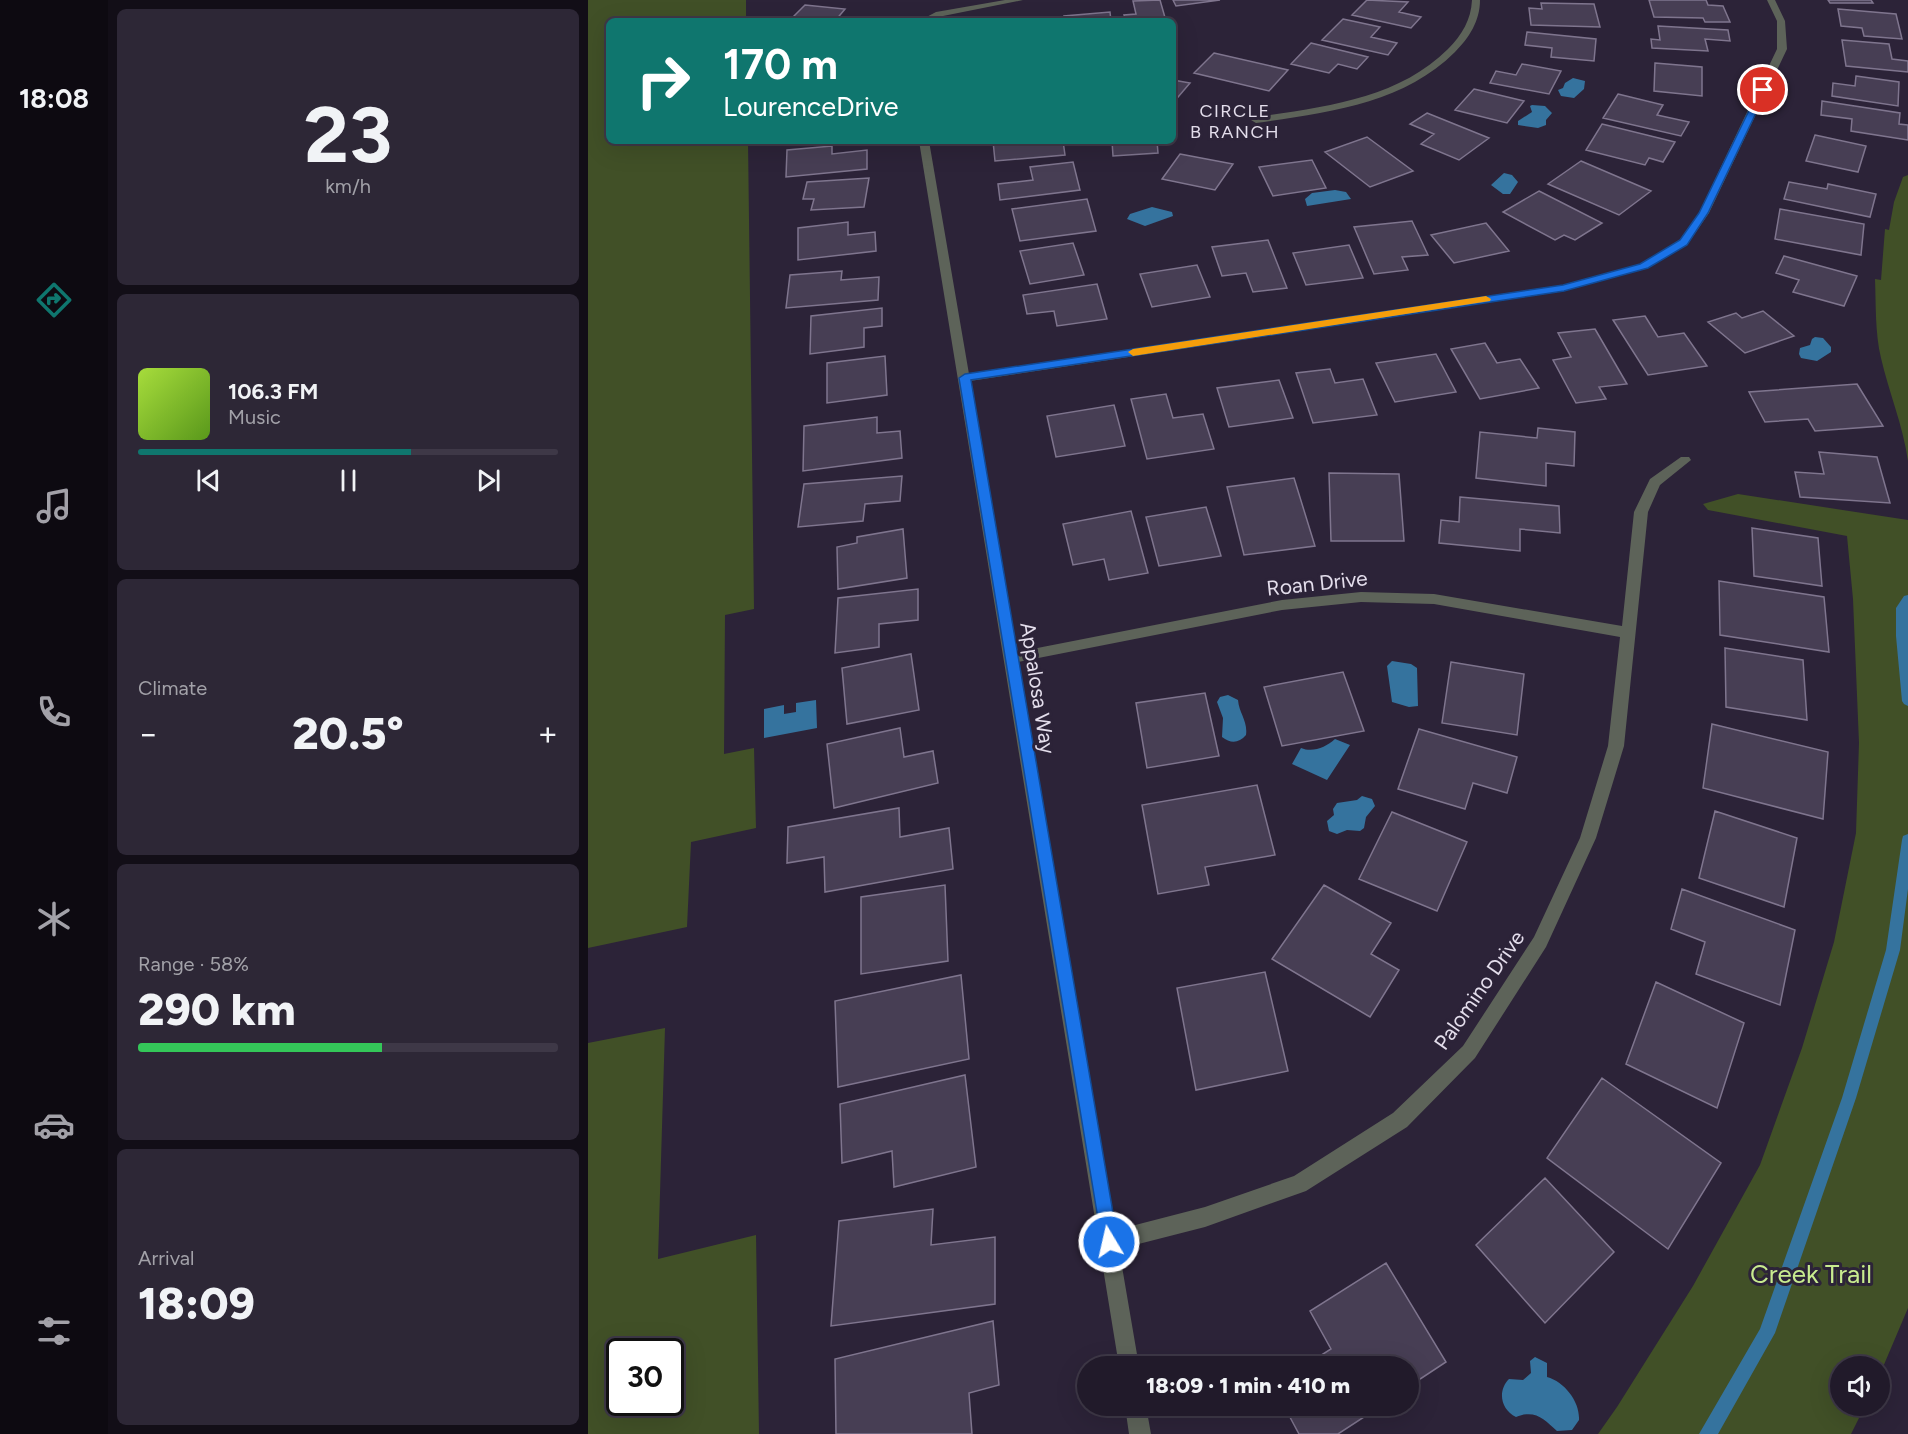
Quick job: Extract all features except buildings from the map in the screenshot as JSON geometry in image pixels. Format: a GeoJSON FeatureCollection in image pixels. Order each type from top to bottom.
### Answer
{"type":"FeatureCollection","features":[{"type":"Feature","properties":{"kind":"street"},"geometry":{"type":"LineString","coordinates":[[930,18],[1019,0]]}},
{"type":"Feature","properties":{"kind":"street"},"geometry":{"type":"LineString","coordinates":[[1256,120],[1355,102],[1407,83],[1445,60],[1451,53],[1469,31],[1476,0]]}},
{"type":"Feature","properties":{"kind":"street"},"geometry":{"type":"LineString","coordinates":[[965,378],[1564,288],[1644,266],[1683,243],[1704,213],[1763,90],[1782,49],[1781,21],[1771,0]]}},
{"type":"Feature","properties":{"kind":"street","name":"Appalosa Way"},"geometry":{"type":"LineString","coordinates":[[925,144],[1127,1356]]}},
{"type":"Feature","properties":{"kind":"street","name":"Palomino Drive"},"geometry":{"type":"LineString","coordinates":[[1109,1242],[1204,1217],[1299,1184],[1400,1120],[1469,1052],[1540,942],[1588,838],[1616,746],[1641,512],[1655,482],[1685,460]]}},
{"type":"Feature","properties":{"kind":"street","name":"Roan Drive"},"geometry":{"type":"LineString","coordinates":[[1012,658],[1185,626],[1282,604],[1361,597],[1434,599],[1628,633]]}},
{"type":"Feature","properties":{"kind":"street"},"geometry":{"type":"LineString","coordinates":[[1137,1416],[1140,1434]]}},
{"type":"Feature","properties":{"kind":"green space"},"geometry":{"type":"Polygon","coordinates":[[[588,0],[746,0],[746,18],[606,18],[606,144],[748,144],[754,609],[725,615],[724,754],[754,748],[756,828],[691,842],[687,927],[588,948],[588,0]]]}},
{"type":"Feature","properties":{"kind":"green space"},"geometry":{"type":"Polygon","coordinates":[[[1908,175],[1908,461],[1879,348],[1875,279],[1881,280],[1885,229],[1889,230],[1894,202],[1903,177],[1908,175]]]}},
{"type":"Feature","properties":{"kind":"green space","name":"Creek Trail"},"geometry":{"type":"Polygon","coordinates":[[[1738,494],[1908,520],[1908,1308],[1888,1356],[1830,1356],[1830,1416],[1860,1416],[1851,1434],[1598,1434],[1693,1286],[1760,1165],[1802,1048],[1834,942],[1856,833],[1859,743],[1853,599],[1847,536],[1708,510],[1703,504],[1738,494]]]}},
{"type":"Feature","properties":{"kind":"green space"},"geometry":{"type":"Polygon","coordinates":[[[665,1028],[658,1259],[756,1235],[759,1434],[588,1434],[588,1043],[665,1028]]]}},
{"type":"Feature","properties":{"kind":"water"},"geometry":{"type":"Polygon","coordinates":[[[1573,78],[1585,81],[1584,89],[1574,98],[1561,96],[1558,90],[1573,78]]]}},
{"type":"Feature","properties":{"kind":"water"},"geometry":{"type":"Polygon","coordinates":[[[1530,106],[1545,106],[1552,113],[1546,120],[1546,125],[1538,128],[1518,125],[1518,121],[1532,112],[1530,106]]]}},
{"type":"Feature","properties":{"kind":"water"},"geometry":{"type":"Polygon","coordinates":[[[1504,173],[1512,175],[1518,182],[1510,194],[1503,194],[1491,185],[1504,173]]]}},
{"type":"Feature","properties":{"kind":"water"},"geometry":{"type":"Polygon","coordinates":[[[1335,190],[1346,192],[1351,199],[1307,206],[1305,199],[1312,193],[1335,190]]]}},
{"type":"Feature","properties":{"kind":"water"},"geometry":{"type":"Polygon","coordinates":[[[1152,207],[1172,212],[1173,216],[1145,226],[1127,219],[1130,214],[1152,207]]]}},
{"type":"Feature","properties":{"kind":"water"},"geometry":{"type":"Polygon","coordinates":[[[1815,337],[1823,338],[1831,347],[1831,352],[1817,361],[1801,358],[1800,348],[1810,345],[1815,337]]]}},
{"type":"Feature","properties":{"kind":"water"},"geometry":{"type":"Polygon","coordinates":[[[1392,661],[1411,664],[1417,668],[1418,706],[1409,707],[1392,702],[1387,666],[1392,661]]]}},
{"type":"Feature","properties":{"kind":"water"},"geometry":{"type":"Polygon","coordinates":[[[1228,695],[1238,700],[1246,725],[1246,735],[1235,742],[1222,737],[1223,718],[1217,702],[1220,697],[1228,695]]]}},
{"type":"Feature","properties":{"kind":"water"},"geometry":{"type":"Polygon","coordinates":[[[816,700],[817,728],[764,738],[764,709],[784,705],[784,714],[796,712],[796,703],[816,700]]]}},
{"type":"Feature","properties":{"kind":"water"},"geometry":{"type":"Polygon","coordinates":[[[1335,739],[1350,745],[1327,780],[1292,764],[1301,748],[1310,750],[1319,748],[1335,739]]]}},
{"type":"Feature","properties":{"kind":"water"},"geometry":{"type":"Polygon","coordinates":[[[1362,796],[1372,799],[1375,806],[1366,817],[1364,828],[1360,831],[1347,830],[1337,834],[1329,831],[1327,821],[1334,815],[1333,809],[1337,803],[1357,800],[1362,796]]]}},
{"type":"Feature","properties":{"kind":"water"},"geometry":{"type":"Polygon","coordinates":[[[1535,1357],[1547,1363],[1547,1377],[1560,1383],[1574,1400],[1579,1420],[1572,1430],[1557,1431],[1539,1416],[1529,1414],[1516,1417],[1504,1405],[1502,1394],[1505,1384],[1509,1379],[1523,1380],[1531,1373],[1530,1361],[1535,1357]]]}},
{"type":"Feature","properties":{"kind":"waterway"},"geometry":{"type":"LineString","coordinates":[[1908,599],[1902,608],[1902,636],[1908,701]]}},
{"type":"Feature","properties":{"kind":"waterway"},"geometry":{"type":"LineString","coordinates":[[1708,1434],[1767,1333],[1849,1098],[1893,950],[1908,840]]}},
{"type":"Feature","properties":{"kind":"slow traffic"},"geometry":{"type":"LineString","coordinates":[[1133,352],[1486,299]]}},
{"type":"Feature","properties":{"kind":"district","name":"CIRCLE B RANCH"},"geometry":{"type":"Point","coordinates":[1235,121]}},
{"type":"Feature","properties":{"kind":"route"},"geometry":{"type":"LineString","coordinates":[[1109,1242],[965,378],[1564,288],[1644,266],[1683,243],[1704,213],[1763,90]]}}]}
